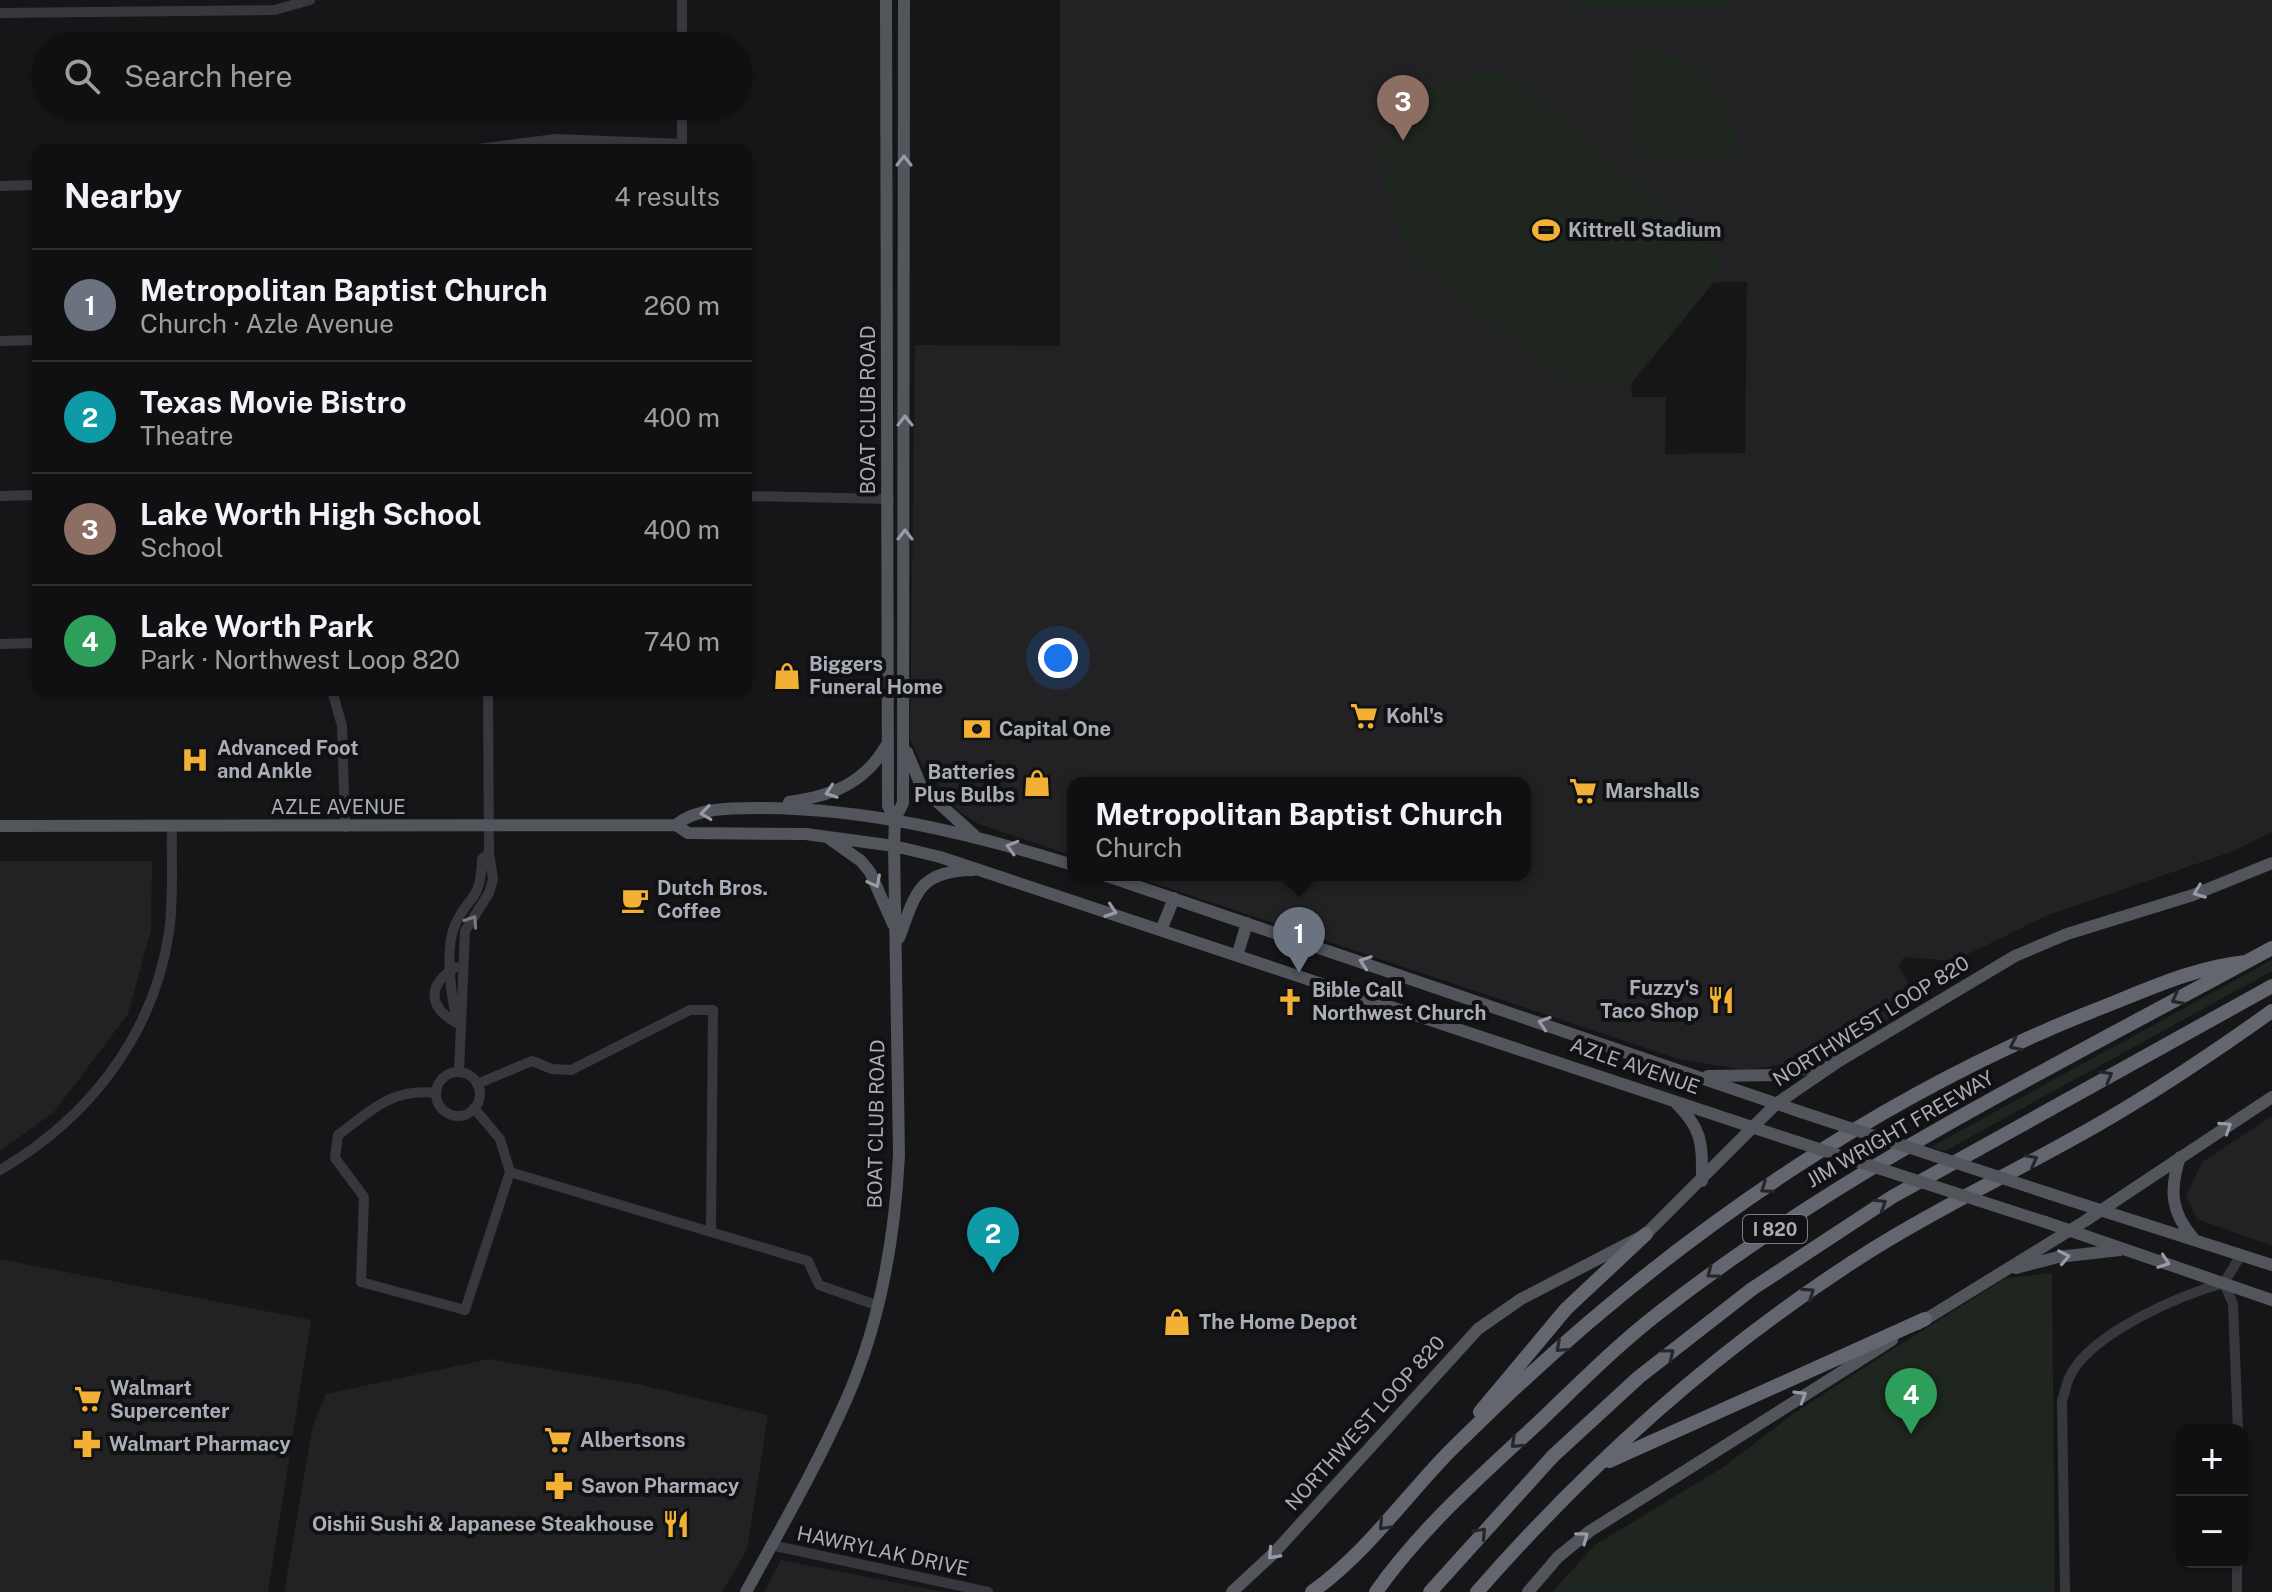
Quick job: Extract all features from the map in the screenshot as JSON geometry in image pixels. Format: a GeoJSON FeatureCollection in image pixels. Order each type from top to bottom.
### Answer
{"type":"FeatureCollection","features":[{"type":"Feature","properties":{"kind":"highway","name":"JIM WRIGHT FREEWAY"},"geometry":{"type":"LineString","coordinates":[[1376,1592],[1424,1533],[1500,1458],[1656,1314],[1721,1266],[1881,1161],[2272,948]]}},
{"type":"Feature","properties":{"kind":"highway"},"geometry":{"type":"LineString","coordinates":[[1447,1454],[1578,1332],[1648,1273],[1760,1191],[1823,1152],[1979,1062],[2072,1018],[2198,971],[2246,962]]}},
{"type":"Feature","properties":{"kind":"highway","name":"I 820"},"geometry":{"type":"LineString","coordinates":[[1430,1592],[1553,1456],[1639,1377],[1752,1289],[1892,1197],[2272,986]]}},
{"type":"Feature","properties":{"kind":"highway"},"geometry":{"type":"LineString","coordinates":[[1477,1592],[1597,1466],[1714,1364],[1774,1317],[1871,1250],[2119,1113],[2272,1011]]}},
{"type":"Feature","properties":{"kind":"highway"},"geometry":{"type":"LineString","coordinates":[[1326,1592],[1338,1574],[1447,1454],[1542,1336],[1583,1291],[1646,1234]]}},
{"type":"Feature","properties":{"kind":"highway"},"geometry":{"type":"LineString","coordinates":[[1597,1466],[1925,1319]]}},
{"type":"Feature","properties":{"kind":"highway"},"geometry":{"type":"LineString","coordinates":[[1312,1592],[1338,1574]]}},
{"type":"Feature","properties":{"kind":"main road","name":"BOAT CLUB ROAD"},"geometry":{"type":"LineString","coordinates":[[886,0],[888,806],[895,819]]}},
{"type":"Feature","properties":{"kind":"main road","name":"BOAT CLUB ROAD"},"geometry":{"type":"LineString","coordinates":[[746,1592],[848,1396],[876,1305],[891,1238],[899,1166],[894,846],[895,819],[903,803],[904,743],[904,0]]}},
{"type":"Feature","properties":{"kind":"main road"},"geometry":{"type":"LineString","coordinates":[[740,808],[813,798],[847,787],[866,775],[888,743]]}},
{"type":"Feature","properties":{"kind":"main road"},"geometry":{"type":"LineString","coordinates":[[904,743],[922,788],[977,837]]}},
{"type":"Feature","properties":{"kind":"main road","name":"AZLE AVENUE"},"geometry":{"type":"LineString","coordinates":[[676,825],[688,815],[740,808],[846,811],[977,837],[1067,863]]}},
{"type":"Feature","properties":{"kind":"main road","name":"AZLE AVENUE"},"geometry":{"type":"LineString","coordinates":[[0,826],[676,825],[688,833],[775,833],[894,846],[985,870],[1238,953],[2272,1300]]}},
{"type":"Feature","properties":{"kind":"main road"},"geometry":{"type":"LineString","coordinates":[[827,837],[861,861],[870,872],[892,922],[896,945]]}},
{"type":"Feature","properties":{"kind":"main road","name":"NORTHWEST LOOP 820"},"geometry":{"type":"LineString","coordinates":[[1232,1592],[1273,1554],[1478,1329],[1521,1299],[1646,1234],[1776,1104],[1839,1061],[2015,956],[2067,934],[2193,895],[2272,863]]}},
{"type":"Feature","properties":{"kind":"main road","name":"AZLE AVENUE"},"geometry":{"type":"LineString","coordinates":[[896,945],[915,893],[925,882],[941,874],[985,870]]}},
{"type":"Feature","properties":{"kind":"main road","name":"AZLE AVENUE"},"geometry":{"type":"LineString","coordinates":[[1122,881],[1776,1104],[2272,1265]]}},
{"type":"Feature","properties":{"kind":"main road"},"geometry":{"type":"LineString","coordinates":[[1162,928],[1174,898]]}},
{"type":"Feature","properties":{"kind":"main road"},"geometry":{"type":"LineString","coordinates":[[1238,953],[1247,923]]}},
{"type":"Feature","properties":{"kind":"main road"},"geometry":{"type":"LineString","coordinates":[[1695,1075],[1782,1075],[1839,1061]]}},
{"type":"Feature","properties":{"kind":"main road"},"geometry":{"type":"LineString","coordinates":[[1528,1592],[1558,1557],[1590,1531],[2070,1230],[2272,1097]]}},
{"type":"Feature","properties":{"kind":"main road"},"geometry":{"type":"LineString","coordinates":[[1673,1100],[1696,1123],[1702,1146],[1702,1181]]}},
{"type":"Feature","properties":{"kind":"main road"},"geometry":{"type":"LineString","coordinates":[[2180,1157],[2173,1182],[2173,1200],[2181,1223],[2193,1238]]}},
{"type":"Feature","properties":{"kind":"main road"},"geometry":{"type":"LineString","coordinates":[[2002,1272],[2058,1257],[2127,1249]]}},
{"type":"Feature","properties":{"kind":"street"},"geometry":{"type":"LineString","coordinates":[[0,13],[275,10],[310,0]]}},
{"type":"Feature","properties":{"kind":"street"},"geometry":{"type":"LineString","coordinates":[[682,0],[682,32]]}},
{"type":"Feature","properties":{"kind":"street"},"geometry":{"type":"LineString","coordinates":[[682,120],[682,144]]}},
{"type":"Feature","properties":{"kind":"street"},"geometry":{"type":"LineString","coordinates":[[517,144],[556,139],[635,144]]}},
{"type":"Feature","properties":{"kind":"street"},"geometry":{"type":"LineString","coordinates":[[0,186],[32,185]]}},
{"type":"Feature","properties":{"kind":"street"},"geometry":{"type":"LineString","coordinates":[[0,341],[32,340]]}},
{"type":"Feature","properties":{"kind":"street"},"geometry":{"type":"LineString","coordinates":[[0,496],[32,495]]}},
{"type":"Feature","properties":{"kind":"street"},"geometry":{"type":"LineString","coordinates":[[752,496],[889,499]]}},
{"type":"Feature","properties":{"kind":"street"},"geometry":{"type":"LineString","coordinates":[[0,644],[32,643]]}},
{"type":"Feature","properties":{"kind":"street"},"geometry":{"type":"LineString","coordinates":[[334,696],[342,726],[345,827]]}},
{"type":"Feature","properties":{"kind":"street"},"geometry":{"type":"LineString","coordinates":[[459,1072],[459,1024],[463,1001],[457,966],[465,931],[493,879],[489,853],[488,696]]}},
{"type":"Feature","properties":{"kind":"street"},"geometry":{"type":"LineString","coordinates":[[0,1170],[36,1147],[76,1115],[107,1078],[134,1036],[155,989],[169,931],[172,828]]}},
{"type":"Feature","properties":{"kind":"street"},"geometry":{"type":"LineString","coordinates":[[457,966],[438,982],[435,1007],[442,1016],[459,1024]]}},
{"type":"Feature","properties":{"kind":"street"},"geometry":{"type":"LineString","coordinates":[[477,1084],[532,1061],[552,1069],[571,1070],[690,1010],[713,1010],[711,1229]]}},
{"type":"Feature","properties":{"kind":"street"},"geometry":{"type":"LineString","coordinates":[[459,1072],[477,1084],[479,1098],[474,1108],[465,1114],[451,1114],[440,1106],[436,1093],[441,1080],[459,1072]]}},
{"type":"Feature","properties":{"kind":"street"},"geometry":{"type":"LineString","coordinates":[[436,1093],[414,1090],[393,1095],[338,1135],[335,1158],[364,1197],[361,1282],[465,1310],[510,1172],[500,1139],[474,1108]]}},
{"type":"Feature","properties":{"kind":"street"},"geometry":{"type":"LineString","coordinates":[[510,1172],[711,1229],[808,1261],[819,1285],[876,1305]]}},
{"type":"Feature","properties":{"kind":"street"},"geometry":{"type":"LineString","coordinates":[[2065,1592],[2062,1401],[2070,1375],[2087,1354],[2110,1335],[2198,1290],[2224,1283],[2241,1255]]}},
{"type":"Feature","properties":{"kind":"street"},"geometry":{"type":"LineString","coordinates":[[2224,1283],[2233,1304],[2238,1424]]}},
{"type":"Feature","properties":{"kind":"street","name":"HAWRYLAK DRIVE"},"geometry":{"type":"LineString","coordinates":[[771,1545],[988,1592]]}},
{"type":"Feature","properties":{"kind":"street"},"geometry":{"type":"LineString","coordinates":[[2237,1568],[2237,1592]]}},
{"type":"Feature","properties":{"kind":"shaded area"},"geometry":{"type":"Polygon","coordinates":[[[1060,0],[2272,0],[2272,832],[2231,852],[2048,915],[1954,961],[1904,957],[1899,966],[1918,1001],[1826,1058],[1746,1070],[1678,1059],[1148,881],[1531,881],[1531,777],[1067,777],[1067,854],[979,824],[960,812],[923,766],[910,739],[915,345],[1060,346],[1060,0]],[[1714,282],[1631,384],[1633,397],[1666,397],[1665,454],[1745,453],[1747,282],[1714,282]]]}},
{"type":"Feature","properties":{"kind":"shaded area"},"geometry":{"type":"Polygon","coordinates":[[[1568,0],[1735,0],[1736,9],[1573,10],[1568,0]]]}},
{"type":"Feature","properties":{"kind":"shaded area"},"geometry":{"type":"Polygon","coordinates":[[[1631,50],[1676,58],[1694,66],[1709,78],[1730,111],[1738,156],[1638,156],[1631,150],[1631,50]]]}},
{"type":"Feature","properties":{"kind":"shaded area","name":"Kittrell Stadium"},"geometry":{"type":"Polygon","coordinates":[[[1484,69],[1509,72],[1720,253],[1723,269],[1631,384],[1559,379],[1405,256],[1393,207],[1384,192],[1384,184],[1391,172],[1374,156],[1450,71],[1461,80],[1484,69]]]}},
{"type":"Feature","properties":{"kind":"shaded area"},"geometry":{"type":"Polygon","coordinates":[[[0,861],[152,861],[151,930],[128,1014],[54,1112],[0,1151],[0,861]]]}},
{"type":"Feature","properties":{"kind":"shaded area"},"geometry":{"type":"Polygon","coordinates":[[[2272,960],[2272,971],[1945,1151],[1931,1147],[2272,960]]]}},
{"type":"Feature","properties":{"kind":"shaded area"},"geometry":{"type":"Polygon","coordinates":[[[2272,1116],[2272,1246],[2197,1219],[2186,1196],[2202,1162],[2272,1116]]]}},
{"type":"Feature","properties":{"kind":"shaded area"},"geometry":{"type":"Polygon","coordinates":[[[0,1259],[311,1320],[268,1592],[0,1592],[0,1259]]]}},
{"type":"Feature","properties":{"kind":"shaded area"},"geometry":{"type":"Polygon","coordinates":[[[2052,1273],[2055,1592],[1552,1592],[1595,1545],[1725,1466],[1793,1414],[1885,1354],[2006,1278],[2052,1273]]]}},
{"type":"Feature","properties":{"kind":"shaded area"},"geometry":{"type":"Polygon","coordinates":[[[489,1359],[633,1383],[768,1415],[747,1550],[722,1592],[284,1592],[313,1425],[326,1394],[489,1359]]]}},
{"type":"Feature","properties":{"kind":"shaded area"},"geometry":{"type":"Polygon","coordinates":[[[781,1560],[943,1592],[764,1592],[781,1560]]]}},
{"type":"Feature","properties":{"kind":"place","name":"Lake Worth High School"},"geometry":{"type":"Point","coordinates":[1403,141]}},
{"type":"Feature","properties":{"kind":"place","name":"Kittrell Stadium"},"geometry":{"type":"Point","coordinates":[1546,230]}},
{"type":"Feature","properties":{"kind":"place","name":"Biggers Funeral Home"},"geometry":{"type":"Point","coordinates":[787,676]}},
{"type":"Feature","properties":{"kind":"place","name":"Kohl's"},"geometry":{"type":"Point","coordinates":[1364,716]}},
{"type":"Feature","properties":{"kind":"place","name":"Capital One"},"geometry":{"type":"Point","coordinates":[977,729]}},
{"type":"Feature","properties":{"kind":"place","name":"Advanced Foot and Ankle"},"geometry":{"type":"Point","coordinates":[195,760]}},
{"type":"Feature","properties":{"kind":"place","name":"Batteries Plus Bulbs"},"geometry":{"type":"Point","coordinates":[1037,783]}},
{"type":"Feature","properties":{"kind":"place","name":"Marshalls"},"geometry":{"type":"Point","coordinates":[1583,791]}},
{"type":"Feature","properties":{"kind":"place","name":"Dutch Bros. Coffee"},"geometry":{"type":"Point","coordinates":[635,900]}},
{"type":"Feature","properties":{"kind":"place","name":"Metropolitan Baptist Church"},"geometry":{"type":"Point","coordinates":[1299,973]}},
{"type":"Feature","properties":{"kind":"place","name":"Fuzzy's Taco Shop"},"geometry":{"type":"Point","coordinates":[1721,1000]}},
{"type":"Feature","properties":{"kind":"place","name":"Bible Call Northwest Church"},"geometry":{"type":"Point","coordinates":[1290,1002]}},
{"type":"Feature","properties":{"kind":"place","name":"Texas Movie Bistro"},"geometry":{"type":"Point","coordinates":[993,1273]}},
{"type":"Feature","properties":{"kind":"place","name":"The Home Depot"},"geometry":{"type":"Point","coordinates":[1177,1322]}},
{"type":"Feature","properties":{"kind":"place","name":"Walmart Supercenter"},"geometry":{"type":"Point","coordinates":[88,1399]}},
{"type":"Feature","properties":{"kind":"place","name":"Lake Worth Park"},"geometry":{"type":"Point","coordinates":[1911,1434]}},
{"type":"Feature","properties":{"kind":"place","name":"Albertsons"},"geometry":{"type":"Point","coordinates":[558,1440]}},
{"type":"Feature","properties":{"kind":"place","name":"Walmart Pharmacy"},"geometry":{"type":"Point","coordinates":[87,1444]}},
{"type":"Feature","properties":{"kind":"place","name":"Savon Pharmacy"},"geometry":{"type":"Point","coordinates":[559,1486]}},
{"type":"Feature","properties":{"kind":"place","name":"Oishii Sushi & Japanese Steakhouse"},"geometry":{"type":"Point","coordinates":[676,1524]}}]}
